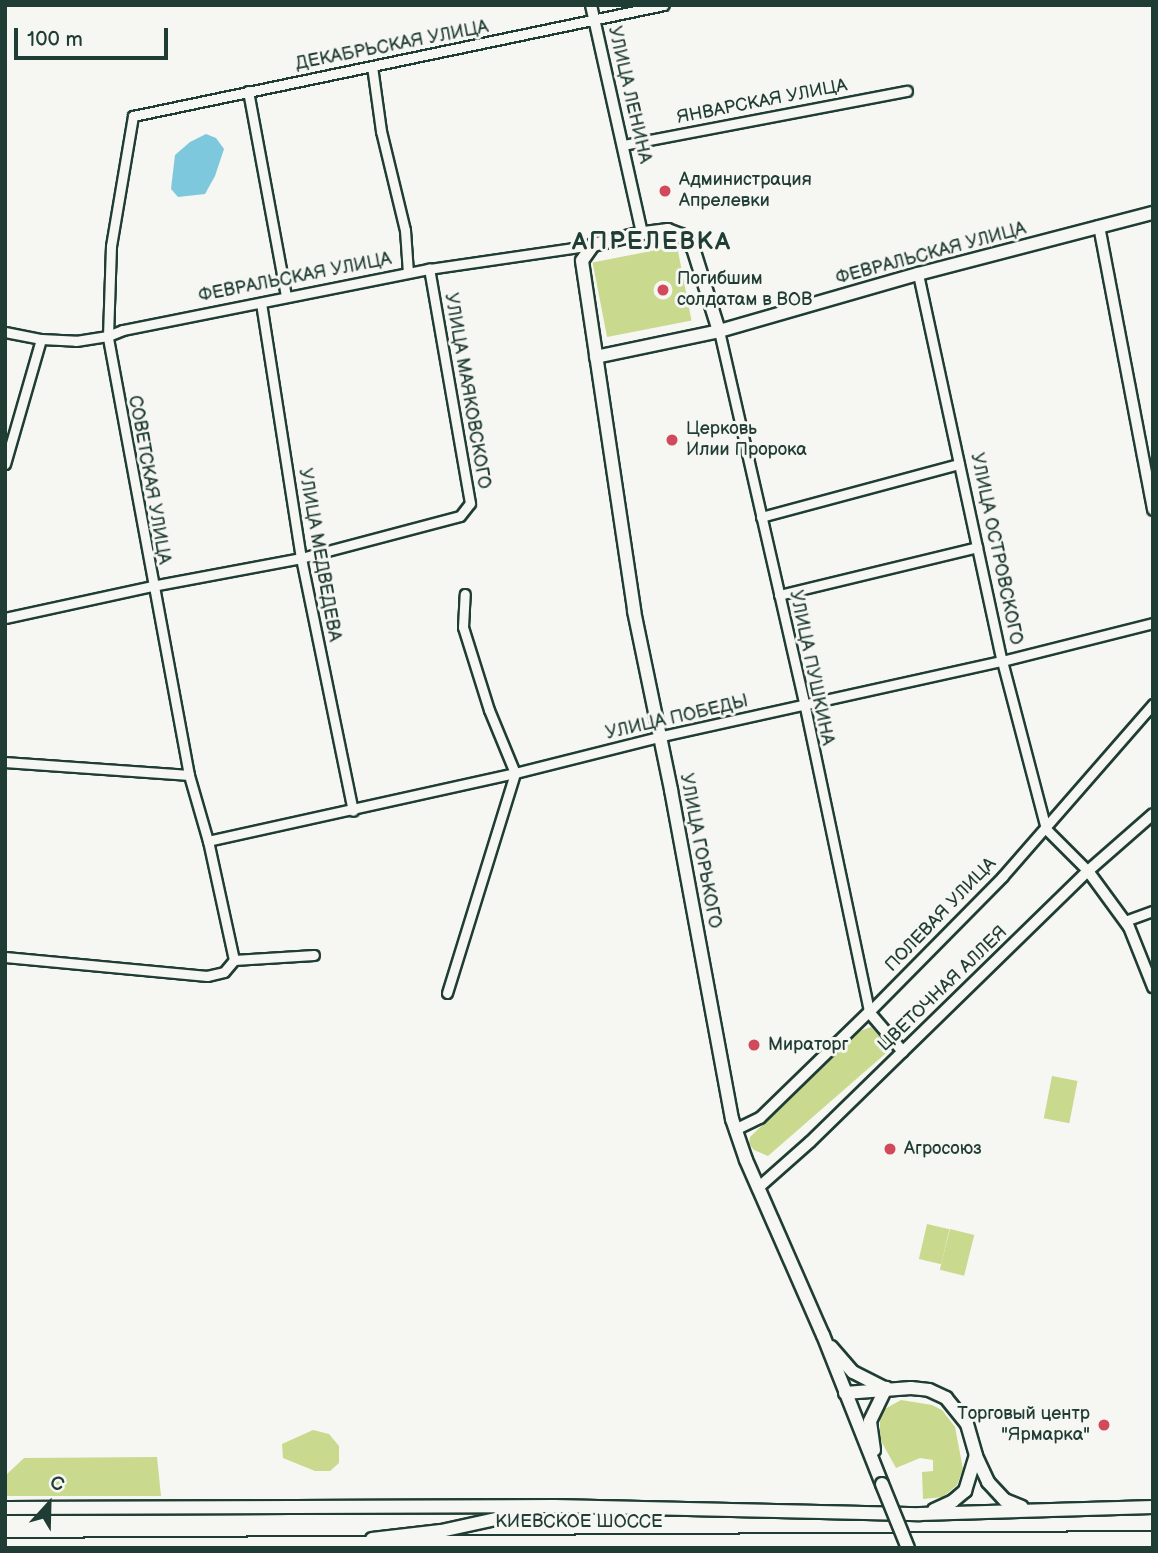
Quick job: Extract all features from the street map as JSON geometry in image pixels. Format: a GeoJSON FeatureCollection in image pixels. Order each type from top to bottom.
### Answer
{"type":"FeatureCollection","features":[{"type":"Feature","properties":{"kind":"highway","name":"КИЕВСКОЕ ШОССЕ"},"geometry":{"type":"LineString","coordinates":[[7,1546],[1153,1539]]}},
{"type":"Feature","properties":{"kind":"main road","name":"ФЕВРАЛЬСКАЯ УЛИЦА"},"geometry":{"type":"LineString","coordinates":[[596,357],[719,331],[918,274],[1153,213]]}},
{"type":"Feature","properties":{"kind":"main road"},"geometry":{"type":"LineString","coordinates":[[593,245],[642,233],[668,230],[681,235],[693,248],[719,331]]}},
{"type":"Feature","properties":{"kind":"main road","name":"УЛИЦА ГОРЬКОГО"},"geometry":{"type":"LineString","coordinates":[[593,245],[582,261],[581,268],[634,611],[735,1130],[823,1335]]}},
{"type":"Feature","properties":{"kind":"main road"},"geometry":{"type":"LineString","coordinates":[[823,1335],[847,1367],[886,1388]]}},
{"type":"Feature","properties":{"kind":"main road"},"geometry":{"type":"LineString","coordinates":[[823,1335],[908,1548]]}},
{"type":"Feature","properties":{"kind":"main road"},"geometry":{"type":"LineString","coordinates":[[882,1484],[870,1421],[886,1388]]}},
{"type":"Feature","properties":{"kind":"main road"},"geometry":{"type":"LineString","coordinates":[[845,1394],[886,1388],[929,1390],[951,1401],[967,1424],[976,1457],[996,1492],[1029,1510]]}},
{"type":"Feature","properties":{"kind":"main road"},"geometry":{"type":"LineString","coordinates":[[920,1514],[961,1495],[970,1483],[976,1457]]}},
{"type":"Feature","properties":{"kind":"main road"},"geometry":{"type":"LineString","coordinates":[[5,1508],[554,1506],[920,1514],[1153,1507]]}},
{"type":"Feature","properties":{"kind":"main road"},"geometry":{"type":"LineString","coordinates":[[356,1542],[456,1528],[554,1506]]}},
{"type":"Feature","properties":{"kind":"street","name":"УЛИЦА ЛЕНИНА"},"geometry":{"type":"LineString","coordinates":[[591,5],[642,233]]}},
{"type":"Feature","properties":{"kind":"street","name":"ДЕКАБРЬСКАЯ УЛИЦА"},"geometry":{"type":"LineString","coordinates":[[248,91],[595,22],[664,5]]}},
{"type":"Feature","properties":{"kind":"street"},"geometry":{"type":"LineString","coordinates":[[372,66],[381,131],[405,230],[408,273]]}},
{"type":"Feature","properties":{"kind":"street"},"geometry":{"type":"LineString","coordinates":[[248,91],[286,297]]}},
{"type":"Feature","properties":{"kind":"street","name":"СОВЕТСКАЯ УЛИЦА"},"geometry":{"type":"LineString","coordinates":[[234,960],[208,841],[189,775],[108,336],[111,246],[133,116],[248,91]]}},
{"type":"Feature","properties":{"kind":"street","name":"ЯНВАРСКАЯ УЛИЦА"},"geometry":{"type":"LineString","coordinates":[[622,145],[907,91]]}},
{"type":"Feature","properties":{"kind":"street"},"geometry":{"type":"LineString","coordinates":[[1099,226],[1153,510]]}},
{"type":"Feature","properties":{"kind":"street","name":"ФЕВРАЛЬСКАЯ УЛИЦА"},"geometry":{"type":"LineString","coordinates":[[5,332],[41,339],[76,341],[429,269],[593,245]]}},
{"type":"Feature","properties":{"kind":"street","name":"УЛИЦА МАЯКОВСКОГО"},"geometry":{"type":"LineString","coordinates":[[301,558],[460,516],[470,503],[429,269]]}},
{"type":"Feature","properties":{"kind":"street","name":"УЛИЦА ОСТРОВСКОГО"},"geometry":{"type":"LineString","coordinates":[[918,274],[1002,662],[1046,829]]}},
{"type":"Feature","properties":{"kind":"street","name":"УЛИЦА МЕДВЕДЕВА"},"geometry":{"type":"LineString","coordinates":[[261,303],[301,558],[353,811]]}},
{"type":"Feature","properties":{"kind":"street","name":"УЛИЦА ПУШКИНА"},"geometry":{"type":"LineString","coordinates":[[719,331],[805,707],[869,1013]]}},
{"type":"Feature","properties":{"kind":"street"},"geometry":{"type":"LineString","coordinates":[[5,464],[41,339]]}},
{"type":"Feature","properties":{"kind":"street"},"geometry":{"type":"LineString","coordinates":[[761,517],[959,464]]}},
{"type":"Feature","properties":{"kind":"street"},"geometry":{"type":"LineString","coordinates":[[779,595],[977,547]]}},
{"type":"Feature","properties":{"kind":"street"},"geometry":{"type":"LineString","coordinates":[[5,618],[152,586],[301,558]]}},
{"type":"Feature","properties":{"kind":"street"},"geometry":{"type":"LineString","coordinates":[[447,993],[515,773],[489,710],[463,627],[465,594]]}},
{"type":"Feature","properties":{"kind":"street","name":"УЛИЦА ПОБЕДЫ"},"geometry":{"type":"LineString","coordinates":[[208,841],[353,811],[658,737],[1002,662],[1153,623]]}},
{"type":"Feature","properties":{"kind":"street","name":"ПОЛЕВАЯ УЛИЦА"},"geometry":{"type":"LineString","coordinates":[[735,1130],[760,1118],[869,1013],[1046,829],[1153,704]]}},
{"type":"Feature","properties":{"kind":"street"},"geometry":{"type":"LineString","coordinates":[[5,762],[189,775]]}},
{"type":"Feature","properties":{"kind":"street","name":"ЦВЕТОЧНАЯ АЛЛЕЯ"},"geometry":{"type":"LineString","coordinates":[[758,1188],[903,1052],[1088,871],[1153,814]]}},
{"type":"Feature","properties":{"kind":"street"},"geometry":{"type":"LineString","coordinates":[[1046,829],[1088,871],[1125,921],[1153,987]]}},
{"type":"Feature","properties":{"kind":"street"},"geometry":{"type":"LineString","coordinates":[[1125,921],[1153,911]]}},
{"type":"Feature","properties":{"kind":"street"},"geometry":{"type":"LineString","coordinates":[[5,957],[207,976],[224,972],[234,960],[314,955]]}},
{"type":"Feature","properties":{"kind":"street"},"geometry":{"type":"LineString","coordinates":[[869,1013],[903,1052]]}},
{"type":"Feature","properties":{"kind":"green space"},"geometry":{"type":"Polygon","coordinates":[[[677,246],[692,321],[607,337],[593,262],[677,246]]]}},
{"type":"Feature","properties":{"kind":"green space"},"geometry":{"type":"Polygon","coordinates":[[[871,1027],[888,1046],[885,1054],[768,1156],[754,1150],[749,1144],[750,1137],[860,1031],[871,1027]]]}},
{"type":"Feature","properties":{"kind":"green space"},"geometry":{"type":"Polygon","coordinates":[[[1052,1076],[1078,1081],[1069,1123],[1044,1118],[1052,1076]]]}},
{"type":"Feature","properties":{"kind":"green space"},"geometry":{"type":"Polygon","coordinates":[[[927,1224],[949,1229],[941,1264],[919,1259],[927,1224]]]}},
{"type":"Feature","properties":{"kind":"green space"},"geometry":{"type":"Polygon","coordinates":[[[950,1229],[974,1235],[964,1276],[940,1270],[950,1229]]]}},
{"type":"Feature","properties":{"kind":"green space"},"geometry":{"type":"Polygon","coordinates":[[[901,1400],[932,1405],[942,1410],[955,1427],[963,1469],[957,1485],[943,1497],[923,1499],[922,1472],[933,1471],[933,1460],[920,1458],[896,1468],[880,1439],[880,1415],[883,1410],[901,1400]]]}},
{"type":"Feature","properties":{"kind":"green space"},"geometry":{"type":"Polygon","coordinates":[[[313,1430],[329,1434],[339,1446],[339,1463],[330,1471],[315,1471],[283,1458],[282,1444],[313,1430]]]}},
{"type":"Feature","properties":{"kind":"green space"},"geometry":{"type":"Polygon","coordinates":[[[157,1457],[161,1496],[5,1496],[5,1476],[24,1458],[157,1457]]]}},
{"type":"Feature","properties":{"kind":"water"},"geometry":{"type":"Polygon","coordinates":[[[206,134],[216,138],[224,149],[215,176],[205,194],[178,197],[171,189],[175,155],[190,142],[206,134]]]}},
{"type":"Feature","properties":{"kind":"place","name":"Администрация Апрелевки"},"geometry":{"type":"Point","coordinates":[665,191]}},
{"type":"Feature","properties":{"kind":"place","name":"Погибшим солдатам в ВОВ"},"geometry":{"type":"Point","coordinates":[663,290]}},
{"type":"Feature","properties":{"kind":"place","name":"Церковь Илии Пророка"},"geometry":{"type":"Point","coordinates":[672,440]}},
{"type":"Feature","properties":{"kind":"place","name":"Мираторг"},"geometry":{"type":"Point","coordinates":[754,1045]}},
{"type":"Feature","properties":{"kind":"place","name":"Агросоюз"},"geometry":{"type":"Point","coordinates":[890,1149]}},
{"type":"Feature","properties":{"kind":"place","name":"Торговый центр \"Ярмарка\""},"geometry":{"type":"Point","coordinates":[1104,1425]}},
{"type":"Feature","properties":{"kind":"district","name":"АПРЕЛЕВКА"},"geometry":{"type":"Point","coordinates":[652,242]}}]}
